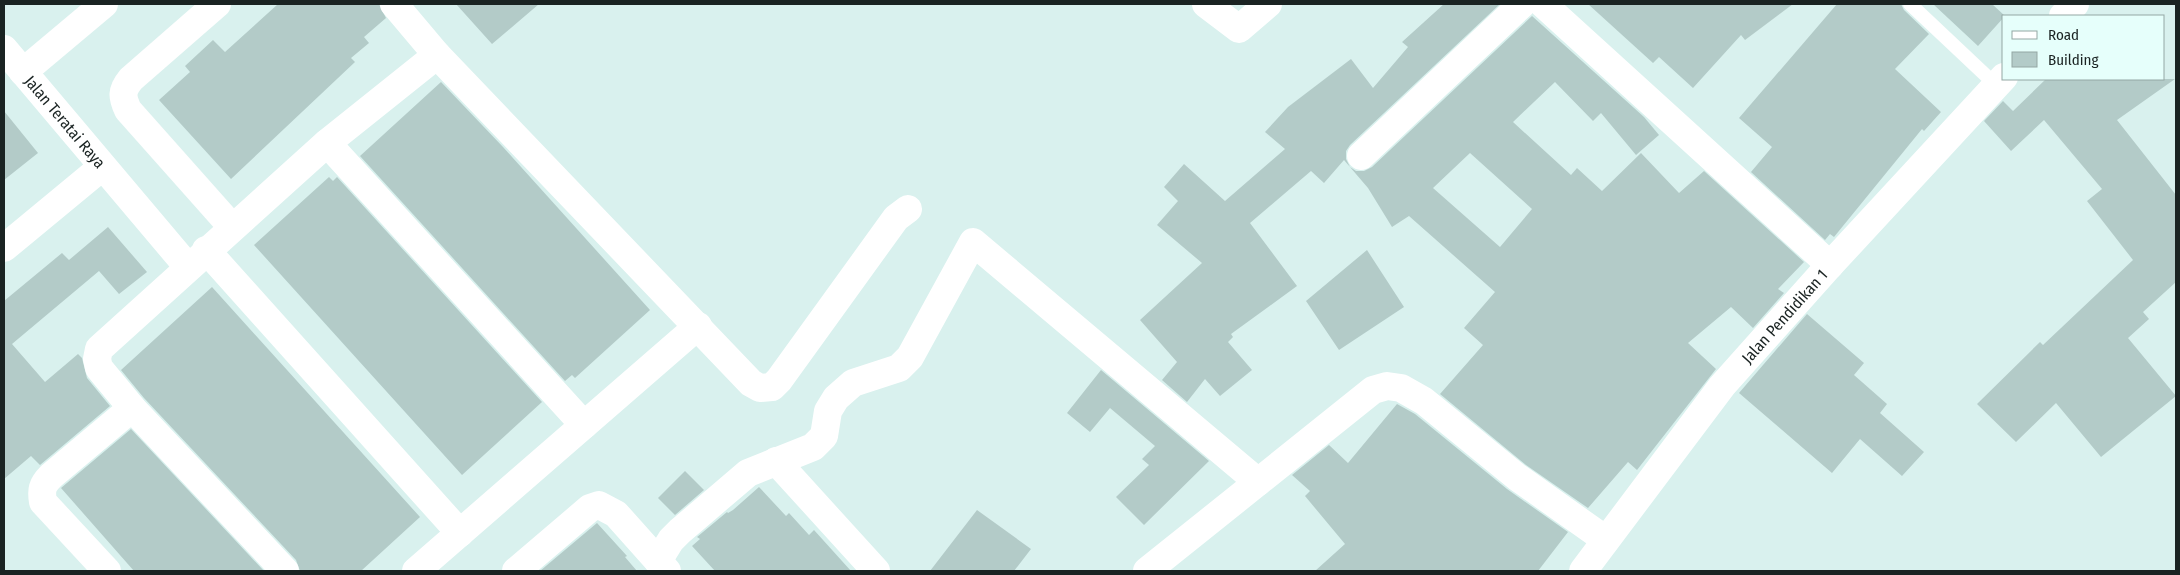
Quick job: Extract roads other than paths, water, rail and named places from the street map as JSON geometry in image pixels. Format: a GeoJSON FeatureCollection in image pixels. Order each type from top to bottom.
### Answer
{"type":"FeatureCollection","features":[{"type":"Feature","properties":{"kind":"street"},"geometry":{"type":"LineString","coordinates":[[23,72],[104,4]]}},
{"type":"Feature","properties":{"kind":"street"},"geometry":{"type":"LineString","coordinates":[[217,4],[131,79],[124,88],[122,97],[128,110],[232,228]]}},
{"type":"Feature","properties":{"kind":"street"},"geometry":{"type":"LineString","coordinates":[[394,4],[437,55],[752,382],[760,388],[772,387],[896,218],[908,209]]}},
{"type":"Feature","properties":{"kind":"street"},"geometry":{"type":"LineString","coordinates":[[1206,4],[1239,29],[1268,4]]}},
{"type":"Feature","properties":{"kind":"street"},"geometry":{"type":"LineString","coordinates":[[1361,156],[1522,4]]}},
{"type":"Feature","properties":{"kind":"street"},"geometry":{"type":"LineString","coordinates":[[1543,4],[1830,265]]}},
{"type":"Feature","properties":{"kind":"street"},"geometry":{"type":"LineString","coordinates":[[2064,15],[2075,4]]}},
{"type":"Feature","properties":{"kind":"street","name":"Jalan Teratai Raya"},"geometry":{"type":"LineString","coordinates":[[4,49],[102,167],[4,248]]}},
{"type":"Feature","properties":{"kind":"street"},"geometry":{"type":"LineString","coordinates":[[285,571],[132,408],[99,368],[97,359],[99,349],[326,142],[437,55]]}},
{"type":"Feature","properties":{"kind":"street","name":"Jalan Pendidikan 1"},"geometry":{"type":"LineString","coordinates":[[1583,571],[1722,386],[1830,265],[2000,81]]}},
{"type":"Feature","properties":{"kind":"street"},"geometry":{"type":"LineString","coordinates":[[326,142],[584,425]]}},
{"type":"Feature","properties":{"kind":"street"},"geometry":{"type":"LineString","coordinates":[[102,167],[197,258],[460,533]]}},
{"type":"Feature","properties":{"kind":"street"},"geometry":{"type":"LineString","coordinates":[[663,566],[671,540],[748,474],[813,447],[824,436],[828,411],[836,398],[853,383],[899,368],[910,357],[973,242],[1258,482]]}},
{"type":"Feature","properties":{"kind":"street"},"geometry":{"type":"LineString","coordinates":[[416,571],[698,326]]}},
{"type":"Feature","properties":{"kind":"street"},"geometry":{"type":"LineString","coordinates":[[1148,571],[1373,390],[1388,386],[1401,388],[1424,401],[1517,477],[1606,540]]}},
{"type":"Feature","properties":{"kind":"street"},"geometry":{"type":"LineString","coordinates":[[107,571],[43,502],[41,492],[43,484],[51,476],[132,408]]}},
{"type":"Feature","properties":{"kind":"street"},"geometry":{"type":"LineString","coordinates":[[776,461],[876,571]]}},
{"type":"Feature","properties":{"kind":"street"},"geometry":{"type":"LineString","coordinates":[[516,571],[590,508],[599,505],[616,514],[663,566]]}},
{"type":"Feature","properties":{"kind":"lane"},"geometry":{"type":"LineString","coordinates":[[1910,4],[2000,81]]}}]}
